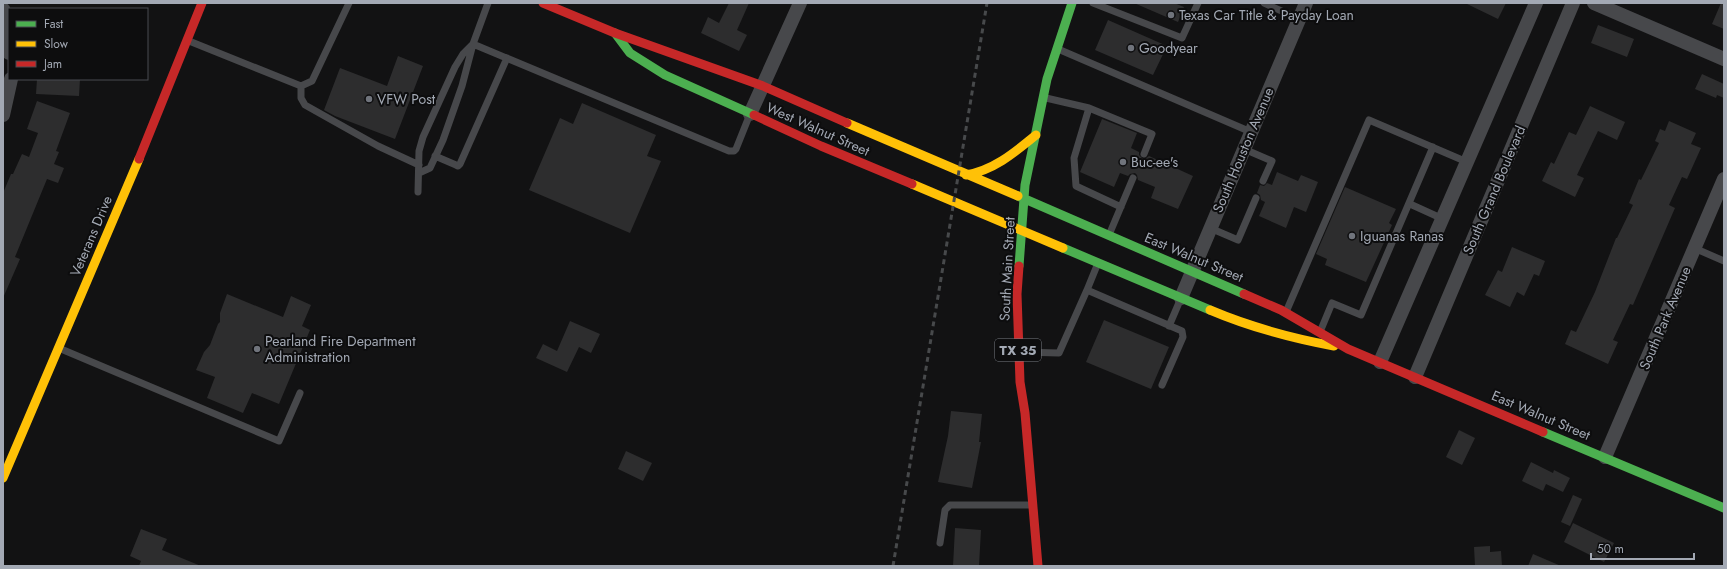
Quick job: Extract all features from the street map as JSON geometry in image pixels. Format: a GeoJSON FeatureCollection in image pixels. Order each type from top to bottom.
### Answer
{"type":"FeatureCollection","features":[{"type":"Feature","properties":{"kind":"street","name":"Veterans Drive"},"geometry":{"type":"LineString","coordinates":[[3,478],[117,212],[202,3]]}},
{"type":"Feature","properties":{"kind":"street","name":"West Walnut Street"},"geometry":{"type":"LineString","coordinates":[[543,3],[570,8],[615,33],[762,86],[1025,200]]}},
{"type":"Feature","properties":{"kind":"street"},"geometry":{"type":"LineString","coordinates":[[750,114],[800,3]]}},
{"type":"Feature","properties":{"kind":"street","name":"South Main Street"},"geometry":{"type":"LineString","coordinates":[[1038,566],[1025,413],[1020,382],[1017,294],[1025,185],[1047,79],[1072,3]]}},
{"type":"Feature","properties":{"kind":"street","name":"South Houston Avenue"},"geometry":{"type":"LineString","coordinates":[[1181,298],[1306,3]]}},
{"type":"Feature","properties":{"kind":"street"},"geometry":{"type":"LineString","coordinates":[[1380,362],[1536,3]]}},
{"type":"Feature","properties":{"kind":"street","name":"South Grand Boulevard"},"geometry":{"type":"LineString","coordinates":[[1415,377],[1573,3]]}},
{"type":"Feature","properties":{"kind":"street"},"geometry":{"type":"LineString","coordinates":[[1594,3],[1724,59]]}},
{"type":"Feature","properties":{"kind":"street"},"geometry":{"type":"LineString","coordinates":[[3,9],[8,46]]}},
{"type":"Feature","properties":{"kind":"street","name":"West Walnut Street"},"geometry":{"type":"LineString","coordinates":[[615,33],[630,53],[659,71],[750,114],[1022,232]]}},
{"type":"Feature","properties":{"kind":"street"},"geometry":{"type":"LineString","coordinates":[[3,115],[11,80]]}},
{"type":"Feature","properties":{"kind":"street"},"geometry":{"type":"LineString","coordinates":[[966,175],[978,174],[997,165],[1036,135]]}},
{"type":"Feature","properties":{"kind":"street","name":"South Park Avenue"},"geometry":{"type":"LineString","coordinates":[[1605,457],[1724,179]]}},
{"type":"Feature","properties":{"kind":"street","name":"East Walnut Street"},"geometry":{"type":"LineString","coordinates":[[1025,200],[1286,313],[1348,349],[1724,508]]}},
{"type":"Feature","properties":{"kind":"street","name":"East Walnut Street"},"geometry":{"type":"LineString","coordinates":[[1022,232],[1237,322],[1296,339],[1348,349]]}},
{"type":"Feature","properties":{"kind":"lane"},"geometry":{"type":"LineString","coordinates":[[186,40],[301,86],[312,81],[348,3]]}},
{"type":"Feature","properties":{"kind":"lane"},"geometry":{"type":"LineString","coordinates":[[419,173],[430,168],[443,140],[462,86],[473,44],[488,3]]}},
{"type":"Feature","properties":{"kind":"lane"},"geometry":{"type":"LineString","coordinates":[[1093,3],[1182,38],[1198,3]]}},
{"type":"Feature","properties":{"kind":"lane"},"geometry":{"type":"LineString","coordinates":[[1264,3],[1299,19]]}},
{"type":"Feature","properties":{"kind":"lane"},"geometry":{"type":"LineString","coordinates":[[473,44],[729,151],[734,151],[736,149],[750,114]]}},
{"type":"Feature","properties":{"kind":"lane"},"geometry":{"type":"LineString","coordinates":[[418,192],[419,151],[423,137],[463,54],[473,44]]}},
{"type":"Feature","properties":{"kind":"lane"},"geometry":{"type":"LineString","coordinates":[[1057,49],[1251,132]]}},
{"type":"Feature","properties":{"kind":"lane"},"geometry":{"type":"LineString","coordinates":[[435,156],[458,166],[460,164],[507,58]]}},
{"type":"Feature","properties":{"kind":"lane"},"geometry":{"type":"LineString","coordinates":[[301,86],[301,98],[305,105],[378,146],[419,165]]}},
{"type":"Feature","properties":{"kind":"lane"},"geometry":{"type":"LineString","coordinates":[[1043,98],[1090,108],[1152,134],[1144,154]]}},
{"type":"Feature","properties":{"kind":"lane"},"geometry":{"type":"LineString","coordinates":[[1090,108],[1074,158],[1076,186],[1121,207]]}},
{"type":"Feature","properties":{"kind":"lane"},"geometry":{"type":"LineString","coordinates":[[1286,313],[1370,120],[1467,162]]}},
{"type":"Feature","properties":{"kind":"lane"},"geometry":{"type":"LineString","coordinates":[[1315,342],[1332,302],[1361,315],[1410,204],[1433,147]]}},
{"type":"Feature","properties":{"kind":"lane"},"geometry":{"type":"LineString","coordinates":[[1244,149],[1272,161],[1264,181]]}},
{"type":"Feature","properties":{"kind":"lane"},"geometry":{"type":"LineString","coordinates":[[1109,236],[1133,178]]}},
{"type":"Feature","properties":{"kind":"lane"},"geometry":{"type":"LineString","coordinates":[[1210,228],[1238,240],[1256,198]]}},
{"type":"Feature","properties":{"kind":"lane"},"geometry":{"type":"LineString","coordinates":[[1410,204],[1443,219]]}},
{"type":"Feature","properties":{"kind":"lane"},"geometry":{"type":"LineString","coordinates":[[1694,248],[1724,261]]}},
{"type":"Feature","properties":{"kind":"lane"},"geometry":{"type":"LineString","coordinates":[[1018,352],[1059,352],[1098,263]]}},
{"type":"Feature","properties":{"kind":"lane"},"geometry":{"type":"LineString","coordinates":[[1087,290],[1182,331],[1183,337],[1162,385]]}},
{"type":"Feature","properties":{"kind":"lane"},"geometry":{"type":"LineString","coordinates":[[1170,326],[1181,298]]}},
{"type":"Feature","properties":{"kind":"lane"},"geometry":{"type":"LineString","coordinates":[[58,348],[279,441],[300,393]]}},
{"type":"Feature","properties":{"kind":"lane"},"geometry":{"type":"LineString","coordinates":[[940,544],[945,510],[950,505],[1033,505]]}},
{"type":"Feature","properties":{"kind":"building"},"geometry":{"type":"Polygon","coordinates":[[[729,3],[749,3],[737,30],[747,35],[739,51],[701,33],[708,17],[719,23],[729,3]]]}},
{"type":"Feature","properties":{"kind":"building","name":"Texas Car Title & Payday Loan"},"geometry":{"type":"Polygon","coordinates":[[[1134,3],[1174,3],[1184,7],[1178,22],[1134,3]]]}},
{"type":"Feature","properties":{"kind":"building"},"geometry":{"type":"Polygon","coordinates":[[[1465,3],[1506,3],[1498,19],[1465,3]]]}},
{"type":"Feature","properties":{"kind":"building"},"geometry":{"type":"Polygon","coordinates":[[[1721,3],[1724,3],[1724,29],[1712,24],[1721,3]]]}},
{"type":"Feature","properties":{"kind":"building","name":"Goodyear"},"geometry":{"type":"Polygon","coordinates":[[[1108,20],[1167,46],[1153,75],[1095,50],[1108,20]]]}},
{"type":"Feature","properties":{"kind":"building"},"geometry":{"type":"Polygon","coordinates":[[[1598,25],[1634,39],[1627,57],[1591,43],[1598,25]]]}},
{"type":"Feature","properties":{"kind":"building","name":"VFW Post"},"geometry":{"type":"Polygon","coordinates":[[[398,56],[423,66],[395,139],[335,116],[324,110],[340,68],[387,86],[398,56]]]}},
{"type":"Feature","properties":{"kind":"building"},"geometry":{"type":"Polygon","coordinates":[[[1702,74],[1724,84],[1724,98],[1717,95],[1716,98],[1695,89],[1702,74]]]}},
{"type":"Feature","properties":{"kind":"building"},"geometry":{"type":"Polygon","coordinates":[[[37,80],[80,80],[79,96],[36,94],[37,80]]]}},
{"type":"Feature","properties":{"kind":"building"},"geometry":{"type":"Polygon","coordinates":[[[37,101],[70,113],[56,151],[59,152],[54,164],[64,168],[58,183],[47,179],[15,257],[20,259],[3,298],[3,193],[22,154],[29,157],[38,133],[27,129],[37,101]]]}},
{"type":"Feature","properties":{"kind":"building"},"geometry":{"type":"Polygon","coordinates":[[[582,103],[656,135],[647,156],[661,161],[630,233],[529,190],[560,118],[573,124],[582,103]]]}},
{"type":"Feature","properties":{"kind":"building"},"geometry":{"type":"Polygon","coordinates":[[[1590,106],[1625,122],[1617,140],[1598,131],[1577,175],[1584,178],[1575,197],[1542,181],[1551,162],[1554,164],[1569,132],[1576,135],[1590,106]]]}},
{"type":"Feature","properties":{"kind":"building","name":"Buc-ee's"},"geometry":{"type":"Polygon","coordinates":[[[1102,119],[1137,133],[1131,148],[1139,152],[1139,155],[1142,158],[1145,159],[1149,156],[1193,176],[1178,209],[1151,198],[1155,187],[1138,180],[1135,173],[1128,176],[1120,173],[1114,187],[1080,172],[1102,119]]]}},
{"type":"Feature","properties":{"kind":"building"},"geometry":{"type":"Polygon","coordinates":[[[1669,121],[1696,133],[1691,144],[1701,148],[1687,179],[1682,177],[1669,205],[1675,208],[1633,305],[1630,304],[1613,340],[1618,342],[1608,364],[1565,344],[1571,330],[1576,332],[1595,292],[1616,238],[1633,205],[1629,203],[1639,179],[1641,180],[1659,143],[1655,141],[1660,129],[1665,131],[1669,121]]]}},
{"type":"Feature","properties":{"kind":"building"},"geometry":{"type":"Polygon","coordinates":[[[1277,172],[1298,181],[1301,175],[1318,182],[1306,212],[1294,207],[1286,228],[1259,216],[1265,202],[1261,200],[1260,195],[1257,193],[1260,185],[1264,186],[1267,183],[1272,185],[1277,172]]]}},
{"type":"Feature","properties":{"kind":"building","name":"Iguanas Ranas"},"geometry":{"type":"Polygon","coordinates":[[[1345,187],[1396,209],[1389,223],[1392,225],[1366,282],[1325,265],[1327,259],[1316,254],[1345,187]]]}},
{"type":"Feature","properties":{"kind":"building"},"geometry":{"type":"Polygon","coordinates":[[[1512,247],[1545,261],[1539,276],[1534,274],[1524,296],[1517,292],[1510,307],[1485,295],[1498,270],[1502,272],[1512,247]]]}},
{"type":"Feature","properties":{"kind":"building","name":"Pearland Fire Department Administration"},"geometry":{"type":"Polygon","coordinates":[[[227,294],[283,317],[291,296],[311,305],[302,326],[310,330],[279,404],[252,393],[243,413],[207,398],[215,377],[196,370],[204,352],[210,345],[220,322],[220,313],[227,294]]]}},
{"type":"Feature","properties":{"kind":"building"},"geometry":{"type":"Polygon","coordinates":[[[1104,320],[1169,347],[1151,389],[1086,362],[1104,320]]]}},
{"type":"Feature","properties":{"kind":"building"},"geometry":{"type":"Polygon","coordinates":[[[570,321],[600,334],[591,353],[579,347],[567,372],[536,358],[543,344],[557,351],[570,321]]]}},
{"type":"Feature","properties":{"kind":"building"},"geometry":{"type":"Polygon","coordinates":[[[951,411],[982,414],[979,442],[981,442],[972,488],[938,482],[948,436],[951,411]]]}},
{"type":"Feature","properties":{"kind":"building"},"geometry":{"type":"Polygon","coordinates":[[[1459,430],[1475,438],[1462,465],[1446,457],[1459,430]]]}},
{"type":"Feature","properties":{"kind":"building"},"geometry":{"type":"Polygon","coordinates":[[[626,451],[652,463],[643,481],[618,469],[626,451]]]}},
{"type":"Feature","properties":{"kind":"building"},"geometry":{"type":"Polygon","coordinates":[[[1531,462],[1553,473],[1554,470],[1570,478],[1563,492],[1546,484],[1543,491],[1522,481],[1531,462]]]}},
{"type":"Feature","properties":{"kind":"building"},"geometry":{"type":"Polygon","coordinates":[[[1573,495],[1582,499],[1570,526],[1561,522],[1573,495]]]}},
{"type":"Feature","properties":{"kind":"building"},"geometry":{"type":"Polygon","coordinates":[[[1573,523],[1614,543],[1604,562],[1564,542],[1573,523]]]}},
{"type":"Feature","properties":{"kind":"building"},"geometry":{"type":"Polygon","coordinates":[[[955,528],[981,530],[979,566],[953,566],[955,528]]]}},
{"type":"Feature","properties":{"kind":"building"},"geometry":{"type":"Polygon","coordinates":[[[141,529],[167,539],[162,550],[201,566],[139,566],[141,561],[130,556],[141,529]]]}},
{"type":"Feature","properties":{"kind":"building"},"geometry":{"type":"Polygon","coordinates":[[[1490,546],[1490,552],[1501,551],[1502,566],[1475,566],[1474,547],[1490,546]]]}},
{"type":"Feature","properties":{"kind":"building"},"geometry":{"type":"Polygon","coordinates":[[[1533,554],[1561,566],[1528,566],[1533,554]]]}},
{"type":"Feature","properties":{"kind":"railway"},"geometry":{"type":"LineString","coordinates":[[893,566],[987,3]]}},
{"type":"Feature","properties":{"kind":"traffic: fast"},"geometry":{"type":"LineString","coordinates":[[1019,266],[1025,185],[1047,79],[1072,3]]}},
{"type":"Feature","properties":{"kind":"traffic: fast"},"geometry":{"type":"LineString","coordinates":[[615,33],[630,53],[665,75],[754,115]]}},
{"type":"Feature","properties":{"kind":"traffic: fast"},"geometry":{"type":"LineString","coordinates":[[1018,196],[1244,294]]}},
{"type":"Feature","properties":{"kind":"traffic: fast"},"geometry":{"type":"LineString","coordinates":[[1063,248],[1210,310]]}},
{"type":"Feature","properties":{"kind":"traffic: fast"},"geometry":{"type":"LineString","coordinates":[[1543,432],[1724,508]]}},
{"type":"Feature","properties":{"kind":"traffic: slow"},"geometry":{"type":"LineString","coordinates":[[847,123],[1018,196]]}},
{"type":"Feature","properties":{"kind":"traffic: slow"},"geometry":{"type":"LineString","coordinates":[[966,175],[976,173],[995,165],[1036,135]]}},
{"type":"Feature","properties":{"kind":"traffic: slow"},"geometry":{"type":"LineString","coordinates":[[3,478],[139,159]]}},
{"type":"Feature","properties":{"kind":"traffic: slow"},"geometry":{"type":"LineString","coordinates":[[912,184],[1063,248]]}},
{"type":"Feature","properties":{"kind":"traffic: slow"},"geometry":{"type":"LineString","coordinates":[[1210,310],[1240,322],[1334,346]]}},
{"type":"Feature","properties":{"kind":"traffic: jam"},"geometry":{"type":"LineString","coordinates":[[139,159],[202,3]]}},
{"type":"Feature","properties":{"kind":"traffic: jam"},"geometry":{"type":"LineString","coordinates":[[543,3],[615,33],[763,86],[847,123]]}},
{"type":"Feature","properties":{"kind":"traffic: jam"},"geometry":{"type":"LineString","coordinates":[[754,115],[821,146],[912,184]]}},
{"type":"Feature","properties":{"kind":"traffic: jam"},"geometry":{"type":"LineString","coordinates":[[1019,266],[1017,294],[1020,382],[1025,413],[1038,566]]}},
{"type":"Feature","properties":{"kind":"traffic: jam"},"geometry":{"type":"LineString","coordinates":[[1244,294],[1281,310],[1348,349],[1543,432]]}},
{"type":"Feature","properties":{"kind":"place","name":"Texas Car Title & Payday Loan"},"geometry":{"type":"Point","coordinates":[1171,15]}},
{"type":"Feature","properties":{"kind":"place","name":"Goodyear"},"geometry":{"type":"Point","coordinates":[1131,48]}},
{"type":"Feature","properties":{"kind":"place","name":"VFW Post"},"geometry":{"type":"Point","coordinates":[369,99]}},
{"type":"Feature","properties":{"kind":"place","name":"Buc-ee's"},"geometry":{"type":"Point","coordinates":[1123,162]}},
{"type":"Feature","properties":{"kind":"place","name":"Iguanas Ranas"},"geometry":{"type":"Point","coordinates":[1352,236]}},
{"type":"Feature","properties":{"kind":"place","name":"Pearland Fire Department Administration"},"geometry":{"type":"Point","coordinates":[257,349]}}]}
